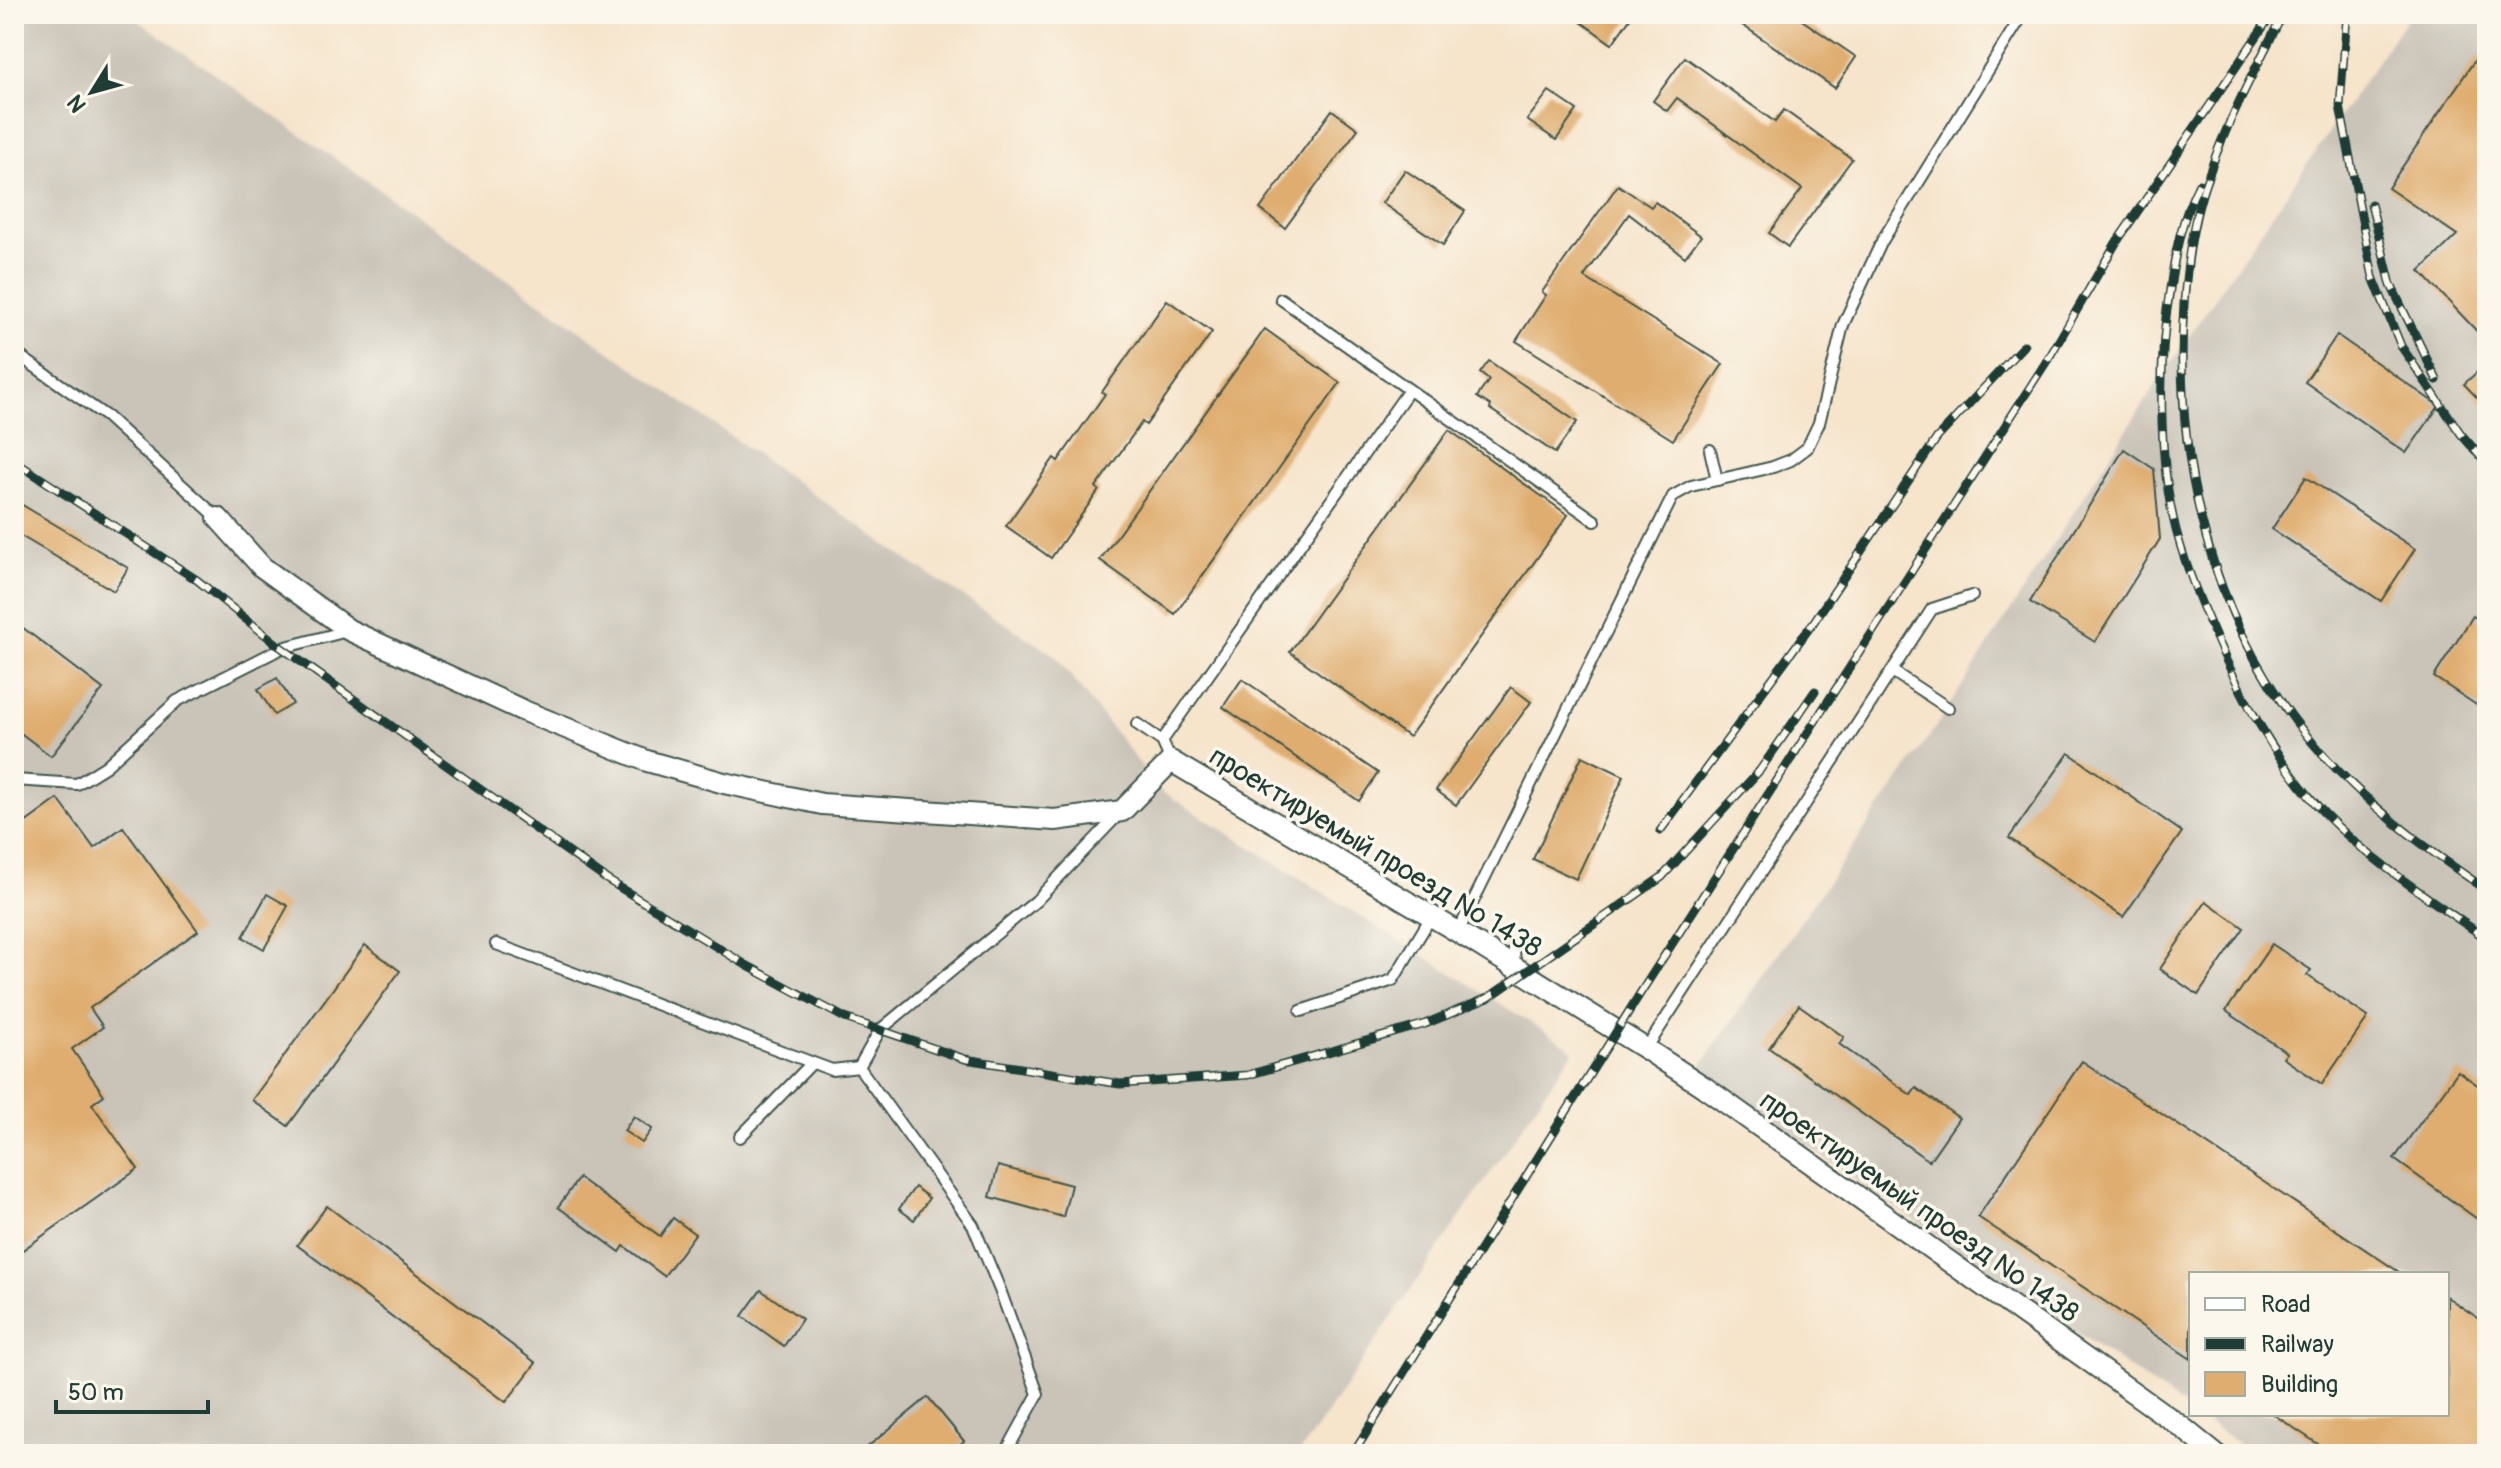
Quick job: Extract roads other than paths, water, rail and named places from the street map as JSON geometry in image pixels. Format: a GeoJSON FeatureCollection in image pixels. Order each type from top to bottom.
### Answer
{"type":"FeatureCollection","features":[{"type":"Feature","properties":{"kind":"street"},"geometry":{"type":"LineString","coordinates":[[218,518],[262,567],[349,630],[524,711],[633,756],[724,783],[822,804],[1055,820],[1122,811]]}},
{"type":"Feature","properties":{"kind":"street","name":"проектируемый проезд № 1438"},"geometry":{"type":"LineString","coordinates":[[1122,811],[1171,761],[1431,917],[1514,958],[1704,1087],[2183,1428],[2215,1454]]}},
{"type":"Feature","properties":{"kind":"lane"},"geometry":{"type":"LineString","coordinates":[[1458,932],[1673,496],[1691,486],[1773,467],[1791,460],[1807,448],[1819,423],[1843,325],[1875,255],[2023,14]]}},
{"type":"Feature","properties":{"kind":"lane"},"geometry":{"type":"LineString","coordinates":[[1281,299],[1595,521]]}},
{"type":"Feature","properties":{"kind":"lane"},"geometry":{"type":"LineString","coordinates":[[14,352],[107,417],[218,518]]}},
{"type":"Feature","properties":{"kind":"lane"},"geometry":{"type":"LineString","coordinates":[[1162,741],[1409,390]]}},
{"type":"Feature","properties":{"kind":"lane"},"geometry":{"type":"LineString","coordinates":[[1710,450],[1717,480]]}},
{"type":"Feature","properties":{"kind":"lane"},"geometry":{"type":"LineString","coordinates":[[1646,1049],[1932,609],[1972,596]]}},
{"type":"Feature","properties":{"kind":"lane"},"geometry":{"type":"LineString","coordinates":[[14,780],[77,784],[106,766],[177,701],[282,648],[349,630]]}},
{"type":"Feature","properties":{"kind":"lane"},"geometry":{"type":"LineString","coordinates":[[1892,671],[1948,708]]}},
{"type":"Feature","properties":{"kind":"lane"},"geometry":{"type":"LineString","coordinates":[[1137,724],[1162,741],[1171,761]]}},
{"type":"Feature","properties":{"kind":"lane"},"geometry":{"type":"LineString","coordinates":[[859,1067],[880,1030],[1036,901],[1122,811]]}},
{"type":"Feature","properties":{"kind":"lane"},"geometry":{"type":"LineString","coordinates":[[1301,1011],[1393,980],[1431,917]]}},
{"type":"Feature","properties":{"kind":"lane"},"geometry":{"type":"LineString","coordinates":[[496,944],[832,1070],[859,1067]]}},
{"type":"Feature","properties":{"kind":"lane"},"geometry":{"type":"LineString","coordinates":[[740,1137],[812,1063]]}},
{"type":"Feature","properties":{"kind":"lane"},"geometry":{"type":"LineString","coordinates":[[859,1067],[973,1225],[1000,1290],[1038,1394],[1005,1454]]}},
{"type":"Feature","properties":{"kind":"railway"},"geometry":{"type":"LineString","coordinates":[[1353,1454],[1641,992],[2050,356],[2116,243],[2272,14]]}},
{"type":"Feature","properties":{"kind":"railway"},"geometry":{"type":"LineString","coordinates":[[2283,14],[2217,153],[2203,190],[2189,254],[2182,362],[2185,421],[2193,479],[2206,536],[2224,591],[2247,645],[2277,695],[2312,742],[2331,764],[2394,822],[2487,890]]}},
{"type":"Feature","properties":{"kind":"railway"},"geometry":{"type":"LineString","coordinates":[[2347,14],[2340,106],[2373,277],[2401,346],[2461,434],[2487,464]]}},
{"type":"Feature","properties":{"kind":"railway"},"geometry":{"type":"LineString","coordinates":[[2199,184],[2184,222],[2174,262],[2162,378],[2163,442],[2170,502],[2192,580],[2246,701],[2281,760],[2309,796],[2342,831],[2382,864],[2487,939]]}},
{"type":"Feature","properties":{"kind":"railway"},"geometry":{"type":"LineString","coordinates":[[2371,204],[2391,285],[2437,380]]}},
{"type":"Feature","properties":{"kind":"railway"},"geometry":{"type":"LineString","coordinates":[[1660,831],[1813,623],[1937,438],[2024,345]]}},
{"type":"Feature","properties":{"kind":"railway"},"geometry":{"type":"LineString","coordinates":[[14,461],[197,580],[282,648],[606,879],[746,965],[845,1018],[965,1059],[1120,1084],[1248,1075],[1425,1024],[1488,998],[1662,877],[1760,770],[1815,691]]}}]}
